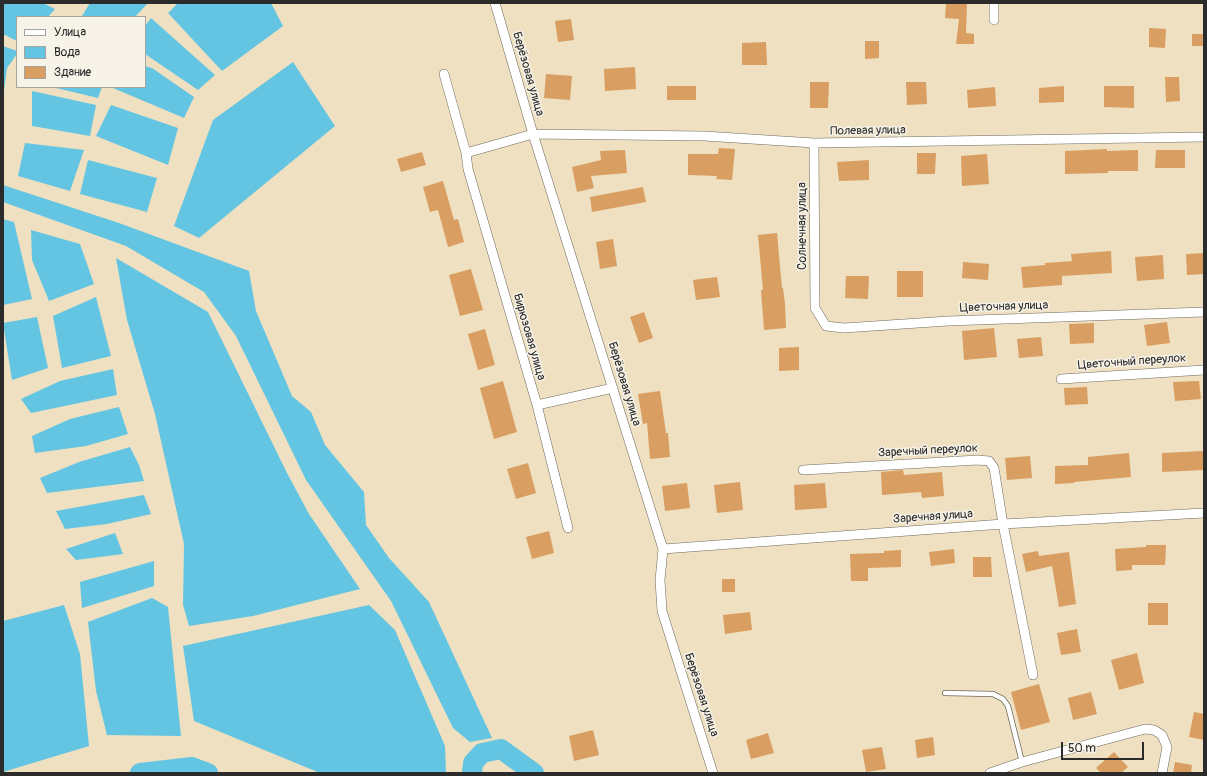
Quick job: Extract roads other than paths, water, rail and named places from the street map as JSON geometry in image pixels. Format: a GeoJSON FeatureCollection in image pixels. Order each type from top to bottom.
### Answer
{"type":"FeatureCollection","features":[{"type":"Feature","properties":{"kind":"street","name":"Берёзовая улица"},"geometry":{"type":"LineString","coordinates":[[494,3],[533,134],[663,549],[660,580],[662,611],[713,773]]}},
{"type":"Feature","properties":{"kind":"street"},"geometry":{"type":"LineString","coordinates":[[994,3],[994,20]]}},
{"type":"Feature","properties":{"kind":"street","name":"Бирюзовая улица"},"geometry":{"type":"LineString","coordinates":[[444,74],[466,153],[468,169],[536,405],[568,528]]}},
{"type":"Feature","properties":{"kind":"street","name":"Полевая улица"},"geometry":{"type":"LineString","coordinates":[[533,134],[704,136],[814,143],[1204,137]]}},
{"type":"Feature","properties":{"kind":"street"},"geometry":{"type":"LineString","coordinates":[[466,153],[533,134]]}},
{"type":"Feature","properties":{"kind":"street","name":"Солнечная улица"},"geometry":{"type":"LineString","coordinates":[[814,143],[815,308]]}},
{"type":"Feature","properties":{"kind":"street","name":"Цветочная улица"},"geometry":{"type":"LineString","coordinates":[[815,308],[826,326],[844,328],[948,321],[1204,312]]}},
{"type":"Feature","properties":{"kind":"street","name":"Цветочный переулок"},"geometry":{"type":"LineString","coordinates":[[1061,379],[1204,370]]}},
{"type":"Feature","properties":{"kind":"street"},"geometry":{"type":"LineString","coordinates":[[536,405],[613,388]]}},
{"type":"Feature","properties":{"kind":"street","name":"Заречный переулок"},"geometry":{"type":"LineString","coordinates":[[803,470],[978,460],[989,461],[994,468],[1003,524]]}},
{"type":"Feature","properties":{"kind":"street","name":"Заречная улица"},"geometry":{"type":"LineString","coordinates":[[663,549],[1003,524],[1204,513]]}},
{"type":"Feature","properties":{"kind":"street"},"geometry":{"type":"LineString","coordinates":[[1003,524],[1033,675]]}},
{"type":"Feature","properties":{"kind":"street"},"geometry":{"type":"LineString","coordinates":[[990,773],[1022,762],[1145,729],[1154,730],[1162,735],[1167,747],[1162,773]]}},
{"type":"Feature","properties":{"kind":"lane"},"geometry":{"type":"LineString","coordinates":[[945,693],[993,694],[1003,698],[1008,706],[1022,762]]}},
{"type":"Feature","properties":{"kind":"water"},"geometry":{"type":"Polygon","coordinates":[[[3,3],[43,3],[55,9],[49,16],[16,16],[16,40],[3,34],[3,3]]]}},
{"type":"Feature","properties":{"kind":"water"},"geometry":{"type":"Polygon","coordinates":[[[90,3],[148,3],[136,16],[82,16],[90,3]]]}},
{"type":"Feature","properties":{"kind":"water"},"geometry":{"type":"Polygon","coordinates":[[[178,3],[271,3],[283,26],[222,71],[168,13],[178,3]]]}},
{"type":"Feature","properties":{"kind":"water"},"geometry":{"type":"Polygon","coordinates":[[[151,18],[215,75],[198,90],[146,55],[146,25],[151,18]]]}},
{"type":"Feature","properties":{"kind":"water"},"geometry":{"type":"Polygon","coordinates":[[[3,46],[16,51],[16,55],[7,68],[3,98],[3,46]]]}},
{"type":"Feature","properties":{"kind":"water"},"geometry":{"type":"Polygon","coordinates":[[[293,62],[335,126],[199,238],[174,226],[213,120],[293,62]]]}},
{"type":"Feature","properties":{"kind":"water"},"geometry":{"type":"Polygon","coordinates":[[[146,66],[152,68],[194,97],[184,118],[113,88],[146,88],[146,66]]]}},
{"type":"Feature","properties":{"kind":"water"},"geometry":{"type":"Polygon","coordinates":[[[56,88],[102,88],[98,98],[56,88]]]}},
{"type":"Feature","properties":{"kind":"water"},"geometry":{"type":"Polygon","coordinates":[[[32,91],[96,105],[90,136],[32,126],[32,91]]]}},
{"type":"Feature","properties":{"kind":"water"},"geometry":{"type":"Polygon","coordinates":[[[111,105],[178,128],[168,165],[96,136],[111,105]]]}},
{"type":"Feature","properties":{"kind":"water"},"geometry":{"type":"Polygon","coordinates":[[[25,143],[84,150],[70,191],[18,176],[25,143]]]}},
{"type":"Feature","properties":{"kind":"water"},"geometry":{"type":"Polygon","coordinates":[[[88,160],[157,178],[147,212],[80,194],[88,160]]]}},
{"type":"Feature","properties":{"kind":"water"},"geometry":{"type":"Polygon","coordinates":[[[3,185],[119,223],[249,271],[256,311],[292,396],[311,412],[325,445],[364,492],[366,525],[389,558],[429,602],[492,738],[470,742],[453,728],[391,601],[306,480],[236,336],[204,292],[126,246],[3,202],[3,185]]]}},
{"type":"Feature","properties":{"kind":"water"},"geometry":{"type":"Polygon","coordinates":[[[3,219],[14,222],[32,299],[3,305],[3,219]]]}},
{"type":"Feature","properties":{"kind":"water"},"geometry":{"type":"Polygon","coordinates":[[[31,230],[80,244],[94,284],[49,301],[32,260],[31,230]]]}},
{"type":"Feature","properties":{"kind":"water"},"geometry":{"type":"Polygon","coordinates":[[[116,258],[208,312],[287,473],[309,514],[360,589],[253,616],[189,626],[183,605],[184,544],[155,414],[127,320],[116,258]]]}},
{"type":"Feature","properties":{"kind":"water"},"geometry":{"type":"Polygon","coordinates":[[[96,297],[111,356],[62,368],[53,316],[96,297]]]}},
{"type":"Feature","properties":{"kind":"water"},"geometry":{"type":"Polygon","coordinates":[[[37,317],[48,368],[12,380],[3,323],[37,317]]]}},
{"type":"Feature","properties":{"kind":"water"},"geometry":{"type":"Polygon","coordinates":[[[113,369],[117,395],[31,413],[21,399],[60,381],[113,369]]]}},
{"type":"Feature","properties":{"kind":"water"},"geometry":{"type":"Polygon","coordinates":[[[119,407],[128,434],[86,446],[35,453],[32,436],[70,419],[119,407]]]}},
{"type":"Feature","properties":{"kind":"water"},"geometry":{"type":"Polygon","coordinates":[[[130,447],[139,465],[144,481],[47,493],[40,478],[79,462],[130,447]]]}},
{"type":"Feature","properties":{"kind":"water"},"geometry":{"type":"Polygon","coordinates":[[[144,495],[151,514],[107,524],[65,529],[56,511],[144,495]]]}},
{"type":"Feature","properties":{"kind":"water"},"geometry":{"type":"Polygon","coordinates":[[[115,533],[123,554],[76,560],[66,549],[115,533]]]}},
{"type":"Feature","properties":{"kind":"water"},"geometry":{"type":"Polygon","coordinates":[[[154,561],[154,586],[82,608],[80,582],[154,561]]]}},
{"type":"Feature","properties":{"kind":"water"},"geometry":{"type":"Polygon","coordinates":[[[152,598],[168,607],[181,736],[107,735],[96,691],[88,622],[152,598]]]}},
{"type":"Feature","properties":{"kind":"water"},"geometry":{"type":"Polygon","coordinates":[[[64,605],[80,654],[89,746],[3,772],[3,621],[64,605]]]}},
{"type":"Feature","properties":{"kind":"water"},"geometry":{"type":"Polygon","coordinates":[[[369,605],[395,630],[445,746],[446,773],[320,773],[194,721],[183,646],[369,605]]]}},
{"type":"Feature","properties":{"kind":"waterway"},"geometry":{"type":"LineString","coordinates":[[472,773],[473,763],[482,753],[501,749],[534,773]]}},
{"type":"Feature","properties":{"kind":"waterway"},"geometry":{"type":"LineString","coordinates":[[140,773],[192,767],[208,773]]}}]}
